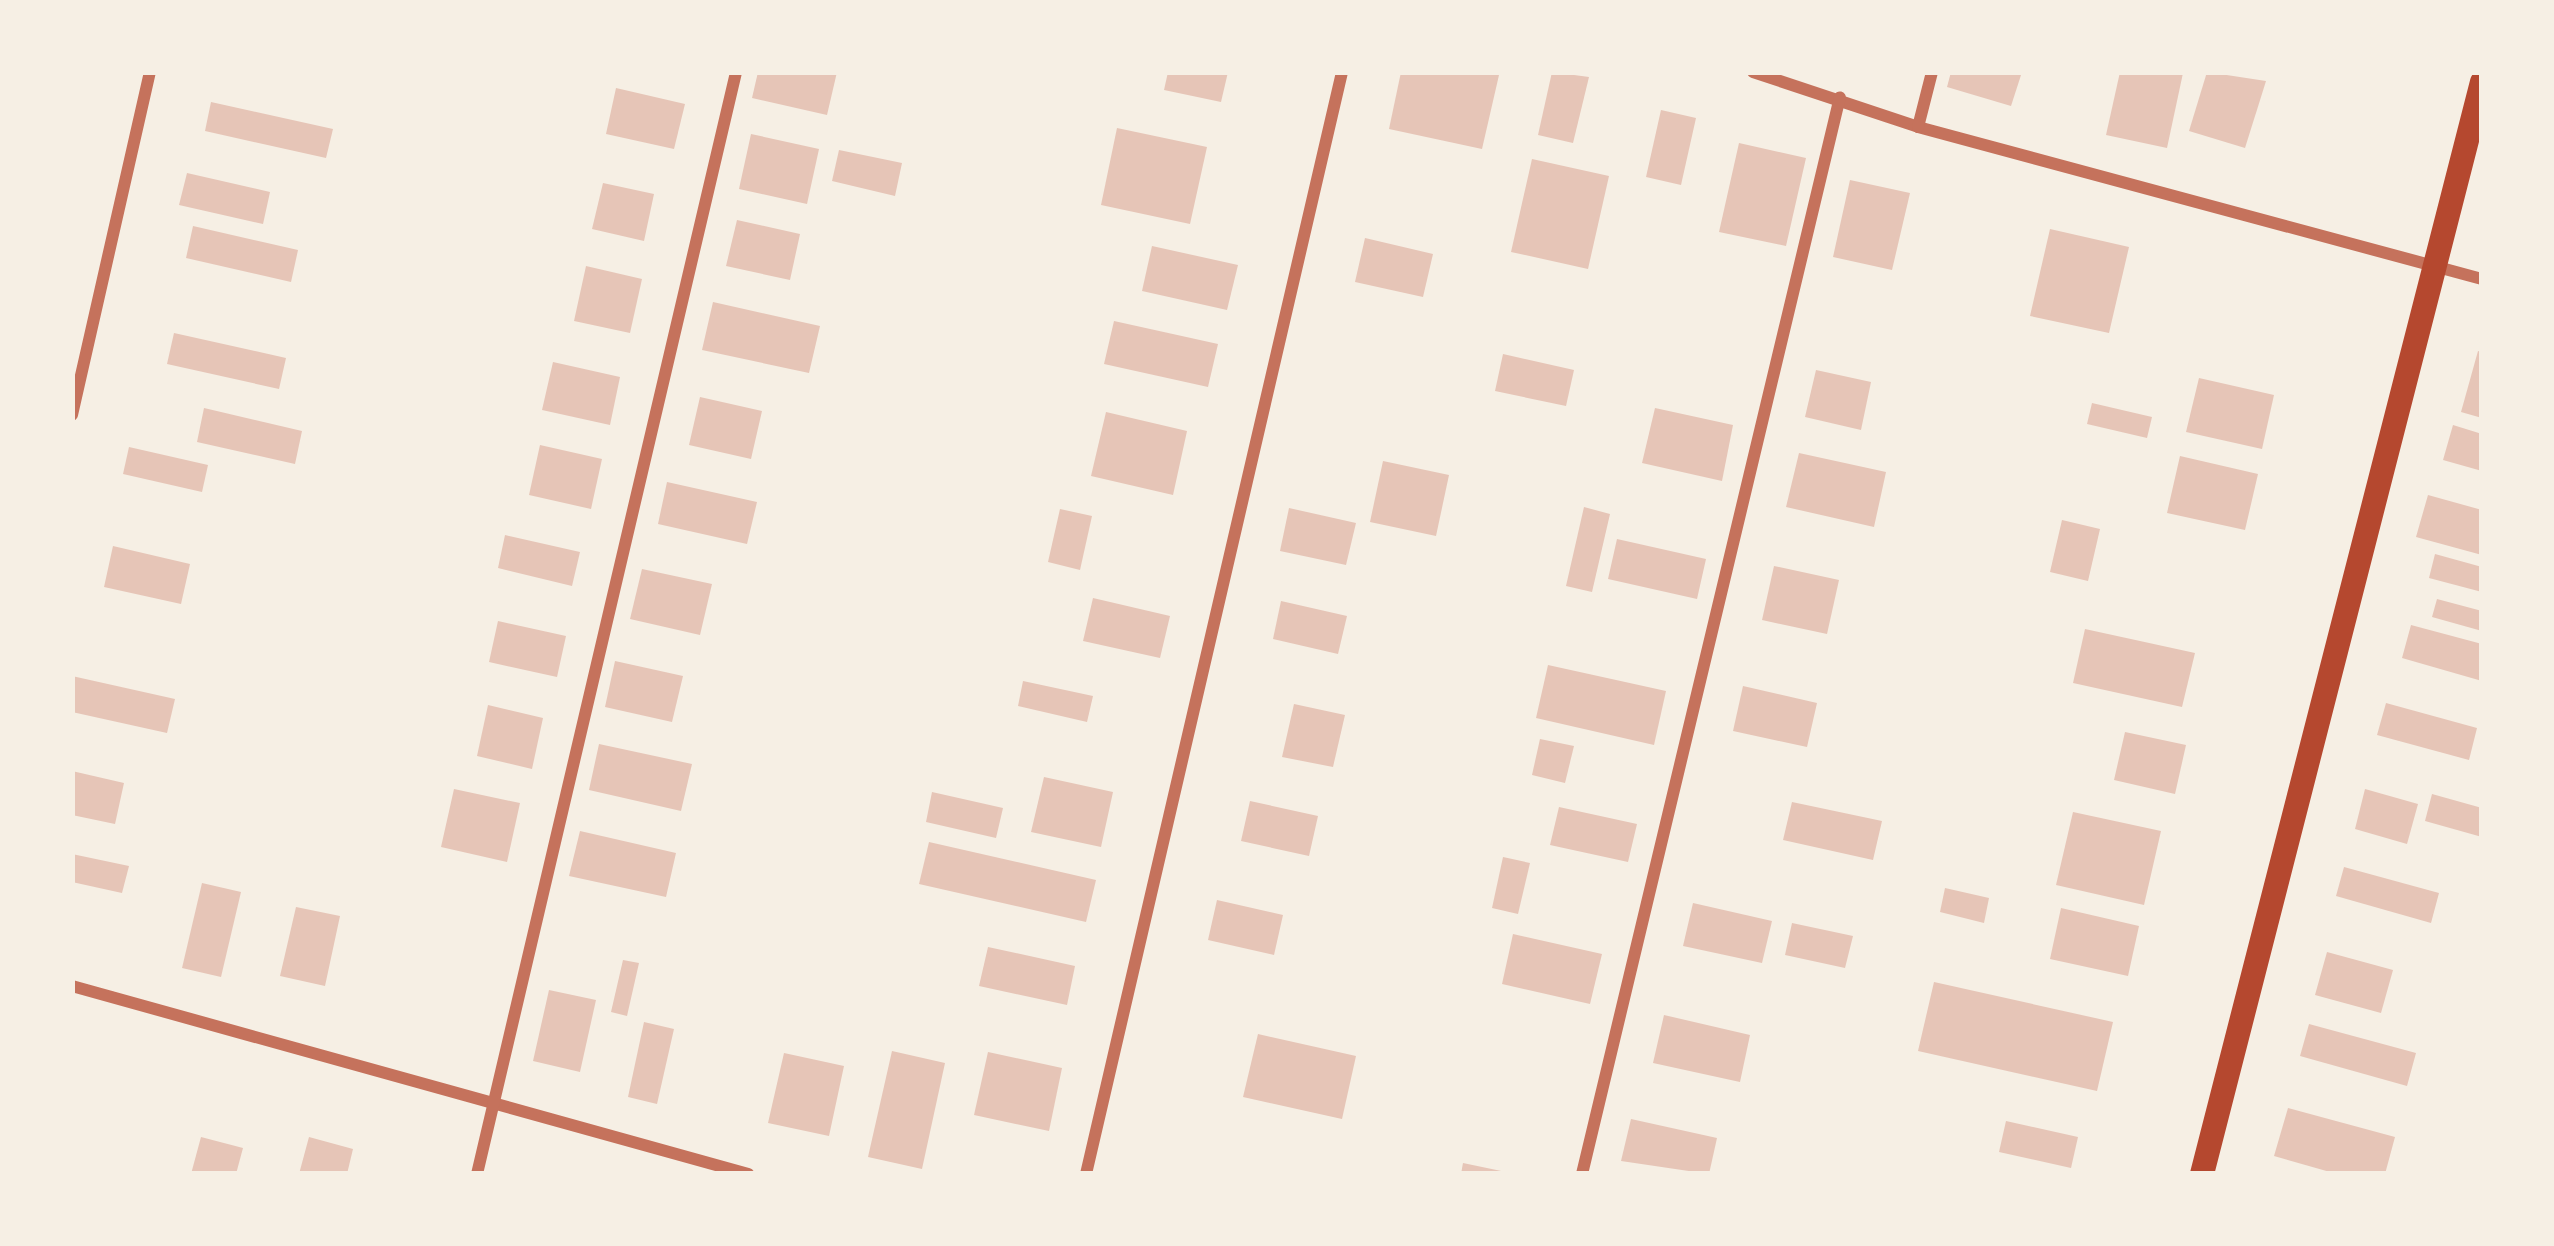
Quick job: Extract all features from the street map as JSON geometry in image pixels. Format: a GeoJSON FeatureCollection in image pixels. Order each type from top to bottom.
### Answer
{"type":"FeatureCollection","features":[{"type":"Feature","properties":{"kind":"main road"},"geometry":{"type":"LineString","coordinates":[[2202,1174],[2482,82]]}},
{"type":"Feature","properties":{"kind":"street"},"geometry":{"type":"LineString","coordinates":[[72,415],[150,72]]}},
{"type":"Feature","properties":{"kind":"street"},"geometry":{"type":"LineString","coordinates":[[477,1174],[736,72]]}},
{"type":"Feature","properties":{"kind":"street"},"geometry":{"type":"LineString","coordinates":[[1086,1174],[1342,72]]}},
{"type":"Feature","properties":{"kind":"street"},"geometry":{"type":"LineString","coordinates":[[1753,72],[1840,97],[1918,127],[2482,279]]}},
{"type":"Feature","properties":{"kind":"street"},"geometry":{"type":"LineString","coordinates":[[1918,127],[1932,72]]}},
{"type":"Feature","properties":{"kind":"street"},"geometry":{"type":"LineString","coordinates":[[1582,1174],[1840,97]]}},
{"type":"Feature","properties":{"kind":"street"},"geometry":{"type":"LineString","coordinates":[[72,986],[748,1174]]}},
{"type":"Feature","properties":{"kind":"building"},"geometry":{"type":"Polygon","coordinates":[[[758,72],[837,72],[827,115],[752,98],[758,72]]]}},
{"type":"Feature","properties":{"kind":"building"},"geometry":{"type":"Polygon","coordinates":[[[1168,72],[1228,72],[1221,102],[1164,90],[1168,72]]]}},
{"type":"Feature","properties":{"kind":"building"},"geometry":{"type":"Polygon","coordinates":[[[1401,72],[1499,75],[1482,149],[1389,129],[1401,72]]]}},
{"type":"Feature","properties":{"kind":"building"},"geometry":{"type":"Polygon","coordinates":[[[1552,72],[1589,77],[1573,143],[1538,135],[1552,72]]]}},
{"type":"Feature","properties":{"kind":"building"},"geometry":{"type":"Polygon","coordinates":[[[1951,72],[2022,72],[2011,106],[1947,87],[1951,72]]]}},
{"type":"Feature","properties":{"kind":"building"},"geometry":{"type":"Polygon","coordinates":[[[2120,72],[2183,73],[2167,148],[2106,135],[2120,72]]]}},
{"type":"Feature","properties":{"kind":"building"},"geometry":{"type":"Polygon","coordinates":[[[2207,72],[2266,81],[2245,148],[2189,131],[2207,72]]]}},
{"type":"Feature","properties":{"kind":"building"},"geometry":{"type":"Polygon","coordinates":[[[616,88],[685,104],[674,149],[606,134],[616,88]]]}},
{"type":"Feature","properties":{"kind":"building"},"geometry":{"type":"Polygon","coordinates":[[[211,102],[333,129],[326,158],[205,131],[211,102]]]}},
{"type":"Feature","properties":{"kind":"building"},"geometry":{"type":"Polygon","coordinates":[[[1661,110],[1696,118],[1681,185],[1646,177],[1661,110]]]}},
{"type":"Feature","properties":{"kind":"building"},"geometry":{"type":"Polygon","coordinates":[[[1117,128],[1207,147],[1190,224],[1101,205],[1117,128]]]}},
{"type":"Feature","properties":{"kind":"building"},"geometry":{"type":"Polygon","coordinates":[[[751,134],[819,149],[807,204],[739,189],[751,134]]]}},
{"type":"Feature","properties":{"kind":"building"},"geometry":{"type":"Polygon","coordinates":[[[1739,143],[1806,158],[1786,246],[1719,232],[1739,143]]]}},
{"type":"Feature","properties":{"kind":"building"},"geometry":{"type":"Polygon","coordinates":[[[839,150],[902,163],[895,196],[832,181],[839,150]]]}},
{"type":"Feature","properties":{"kind":"building"},"geometry":{"type":"Polygon","coordinates":[[[1532,159],[1609,176],[1588,269],[1511,252],[1532,159]]]}},
{"type":"Feature","properties":{"kind":"building"},"geometry":{"type":"Polygon","coordinates":[[[187,173],[270,192],[263,224],[179,205],[187,173]]]}},
{"type":"Feature","properties":{"kind":"building"},"geometry":{"type":"Polygon","coordinates":[[[1850,180],[1910,193],[1892,270],[1833,257],[1850,180]]]}},
{"type":"Feature","properties":{"kind":"building"},"geometry":{"type":"Polygon","coordinates":[[[603,183],[654,194],[644,241],[592,229],[603,183]]]}},
{"type":"Feature","properties":{"kind":"building"},"geometry":{"type":"Polygon","coordinates":[[[737,220],[800,234],[790,280],[726,266],[737,220]]]}},
{"type":"Feature","properties":{"kind":"building"},"geometry":{"type":"Polygon","coordinates":[[[193,226],[298,250],[291,282],[186,258],[193,226]]]}},
{"type":"Feature","properties":{"kind":"building"},"geometry":{"type":"Polygon","coordinates":[[[2050,229],[2129,247],[2109,333],[2030,316],[2050,229]]]}},
{"type":"Feature","properties":{"kind":"building"},"geometry":{"type":"Polygon","coordinates":[[[1365,238],[1433,254],[1423,297],[1355,282],[1365,238]]]}},
{"type":"Feature","properties":{"kind":"building"},"geometry":{"type":"Polygon","coordinates":[[[1152,246],[1238,265],[1227,310],[1142,291],[1152,246]]]}},
{"type":"Feature","properties":{"kind":"building"},"geometry":{"type":"Polygon","coordinates":[[[586,266],[642,279],[630,333],[574,321],[586,266]]]}},
{"type":"Feature","properties":{"kind":"building"},"geometry":{"type":"Polygon","coordinates":[[[713,302],[820,326],[809,373],[702,350],[713,302]]]}},
{"type":"Feature","properties":{"kind":"building"},"geometry":{"type":"Polygon","coordinates":[[[1114,321],[1218,344],[1208,387],[1104,364],[1114,321]]]}},
{"type":"Feature","properties":{"kind":"building"},"geometry":{"type":"Polygon","coordinates":[[[174,333],[286,358],[279,389],[167,364],[174,333]]]}},
{"type":"Feature","properties":{"kind":"building"},"geometry":{"type":"Polygon","coordinates":[[[2478,351],[2482,352],[2482,418],[2461,412],[2478,351]]]}},
{"type":"Feature","properties":{"kind":"building"},"geometry":{"type":"Polygon","coordinates":[[[1503,354],[1574,370],[1566,406],[1495,391],[1503,354]]]}},
{"type":"Feature","properties":{"kind":"building"},"geometry":{"type":"Polygon","coordinates":[[[553,362],[620,377],[610,425],[542,410],[553,362]]]}},
{"type":"Feature","properties":{"kind":"building"},"geometry":{"type":"Polygon","coordinates":[[[1816,370],[1871,382],[1861,430],[1805,417],[1816,370]]]}},
{"type":"Feature","properties":{"kind":"building"},"geometry":{"type":"Polygon","coordinates":[[[2199,378],[2274,395],[2262,449],[2186,432],[2199,378]]]}},
{"type":"Feature","properties":{"kind":"building"},"geometry":{"type":"Polygon","coordinates":[[[700,397],[762,411],[751,459],[689,445],[700,397]]]}},
{"type":"Feature","properties":{"kind":"building"},"geometry":{"type":"Polygon","coordinates":[[[2092,403],[2152,417],[2147,438],[2087,424],[2092,403]]]}},
{"type":"Feature","properties":{"kind":"building"},"geometry":{"type":"Polygon","coordinates":[[[204,408],[302,431],[295,464],[197,442],[204,408]]]}},
{"type":"Feature","properties":{"kind":"building"},"geometry":{"type":"Polygon","coordinates":[[[1655,408],[1733,425],[1722,481],[1642,463],[1655,408]]]}},
{"type":"Feature","properties":{"kind":"building"},"geometry":{"type":"Polygon","coordinates":[[[1106,412],[1187,431],[1173,495],[1091,476],[1106,412]]]}},
{"type":"Feature","properties":{"kind":"building"},"geometry":{"type":"Polygon","coordinates":[[[2453,425],[2482,434],[2482,471],[2443,460],[2453,425]]]}},
{"type":"Feature","properties":{"kind":"building"},"geometry":{"type":"Polygon","coordinates":[[[540,445],[602,459],[591,509],[529,495],[540,445]]]}},
{"type":"Feature","properties":{"kind":"building"},"geometry":{"type":"Polygon","coordinates":[[[129,447],[208,465],[202,492],[123,474],[129,447]]]}},
{"type":"Feature","properties":{"kind":"building"},"geometry":{"type":"Polygon","coordinates":[[[1799,453],[1886,472],[1874,527],[1786,507],[1799,453]]]}},
{"type":"Feature","properties":{"kind":"building"},"geometry":{"type":"Polygon","coordinates":[[[2180,456],[2258,474],[2245,530],[2167,513],[2180,456]]]}},
{"type":"Feature","properties":{"kind":"building"},"geometry":{"type":"Polygon","coordinates":[[[1383,461],[1449,475],[1436,536],[1370,522],[1383,461]]]}},
{"type":"Feature","properties":{"kind":"building"},"geometry":{"type":"Polygon","coordinates":[[[667,482],[757,502],[747,544],[658,524],[667,482]]]}},
{"type":"Feature","properties":{"kind":"building"},"geometry":{"type":"Polygon","coordinates":[[[2428,495],[2482,510],[2482,555],[2416,537],[2428,495]]]}},
{"type":"Feature","properties":{"kind":"building"},"geometry":{"type":"Polygon","coordinates":[[[1584,507],[1610,514],[1592,592],[1566,586],[1584,507]]]}},
{"type":"Feature","properties":{"kind":"building"},"geometry":{"type":"Polygon","coordinates":[[[1289,508],[1356,523],[1346,565],[1280,551],[1289,508]]]}},
{"type":"Feature","properties":{"kind":"building"},"geometry":{"type":"Polygon","coordinates":[[[1060,509],[1092,516],[1080,570],[1048,562],[1060,509]]]}},
{"type":"Feature","properties":{"kind":"building"},"geometry":{"type":"Polygon","coordinates":[[[2062,520],[2100,529],[2088,581],[2050,572],[2062,520]]]}},
{"type":"Feature","properties":{"kind":"building"},"geometry":{"type":"Polygon","coordinates":[[[505,535],[580,552],[572,586],[498,568],[505,535]]]}},
{"type":"Feature","properties":{"kind":"building"},"geometry":{"type":"Polygon","coordinates":[[[1617,539],[1706,559],[1697,599],[1608,579],[1617,539]]]}},
{"type":"Feature","properties":{"kind":"building"},"geometry":{"type":"Polygon","coordinates":[[[113,546],[190,564],[181,604],[104,587],[113,546]]]}},
{"type":"Feature","properties":{"kind":"building"},"geometry":{"type":"Polygon","coordinates":[[[2435,554],[2482,567],[2482,592],[2429,578],[2435,554]]]}},
{"type":"Feature","properties":{"kind":"building"},"geometry":{"type":"Polygon","coordinates":[[[1774,566],[1839,580],[1827,634],[1762,620],[1774,566]]]}},
{"type":"Feature","properties":{"kind":"building"},"geometry":{"type":"Polygon","coordinates":[[[642,569],[712,584],[700,635],[630,619],[642,569]]]}},
{"type":"Feature","properties":{"kind":"building"},"geometry":{"type":"Polygon","coordinates":[[[1093,598],[1170,616],[1160,658],[1083,641],[1093,598]]]}},
{"type":"Feature","properties":{"kind":"building"},"geometry":{"type":"Polygon","coordinates":[[[2437,599],[2482,611],[2482,631],[2432,617],[2437,599]]]}},
{"type":"Feature","properties":{"kind":"building"},"geometry":{"type":"Polygon","coordinates":[[[1281,601],[1347,616],[1338,654],[1273,639],[1281,601]]]}},
{"type":"Feature","properties":{"kind":"building"},"geometry":{"type":"Polygon","coordinates":[[[498,621],[566,636],[557,677],[489,662],[498,621]]]}},
{"type":"Feature","properties":{"kind":"building"},"geometry":{"type":"Polygon","coordinates":[[[2411,625],[2482,644],[2482,681],[2402,658],[2411,625]]]}},
{"type":"Feature","properties":{"kind":"building"},"geometry":{"type":"Polygon","coordinates":[[[2085,629],[2195,653],[2182,707],[2073,683],[2085,629]]]}},
{"type":"Feature","properties":{"kind":"building"},"geometry":{"type":"Polygon","coordinates":[[[615,661],[683,676],[672,722],[605,707],[615,661]]]}},
{"type":"Feature","properties":{"kind":"building"},"geometry":{"type":"Polygon","coordinates":[[[1548,665],[1666,691],[1654,745],[1536,718],[1548,665]]]}},
{"type":"Feature","properties":{"kind":"building"},"geometry":{"type":"Polygon","coordinates":[[[72,676],[175,699],[167,733],[72,712],[72,676]]]}},
{"type":"Feature","properties":{"kind":"building"},"geometry":{"type":"Polygon","coordinates":[[[1023,681],[1093,696],[1087,722],[1018,706],[1023,681]]]}},
{"type":"Feature","properties":{"kind":"building"},"geometry":{"type":"Polygon","coordinates":[[[1743,686],[1817,703],[1807,747],[1733,731],[1743,686]]]}},
{"type":"Feature","properties":{"kind":"building"},"geometry":{"type":"Polygon","coordinates":[[[2386,703],[2477,728],[2469,760],[2377,735],[2386,703]]]}},
{"type":"Feature","properties":{"kind":"building"},"geometry":{"type":"Polygon","coordinates":[[[1294,704],[1345,715],[1333,767],[1282,757],[1294,704]]]}},
{"type":"Feature","properties":{"kind":"building"},"geometry":{"type":"Polygon","coordinates":[[[488,705],[543,718],[532,769],[477,756],[488,705]]]}},
{"type":"Feature","properties":{"kind":"building"},"geometry":{"type":"Polygon","coordinates":[[[2125,732],[2186,745],[2175,794],[2114,780],[2125,732]]]}},
{"type":"Feature","properties":{"kind":"building"},"geometry":{"type":"Polygon","coordinates":[[[1540,739],[1574,746],[1565,783],[1532,775],[1540,739]]]}},
{"type":"Feature","properties":{"kind":"building"},"geometry":{"type":"Polygon","coordinates":[[[599,744],[692,764],[681,811],[589,790],[599,744]]]}},
{"type":"Feature","properties":{"kind":"building"},"geometry":{"type":"Polygon","coordinates":[[[72,771],[124,783],[115,824],[72,815],[72,771]]]}},
{"type":"Feature","properties":{"kind":"building"},"geometry":{"type":"Polygon","coordinates":[[[1044,777],[1113,792],[1101,847],[1031,832],[1044,777]]]}},
{"type":"Feature","properties":{"kind":"building"},"geometry":{"type":"Polygon","coordinates":[[[454,789],[520,803],[507,862],[441,847],[454,789]]]}},
{"type":"Feature","properties":{"kind":"building"},"geometry":{"type":"Polygon","coordinates":[[[2365,789],[2418,804],[2407,844],[2355,829],[2365,789]]]}},
{"type":"Feature","properties":{"kind":"building"},"geometry":{"type":"Polygon","coordinates":[[[932,792],[1003,808],[996,838],[926,822],[932,792]]]}},
{"type":"Feature","properties":{"kind":"building"},"geometry":{"type":"Polygon","coordinates":[[[2432,794],[2482,808],[2482,837],[2425,821],[2432,794]]]}},
{"type":"Feature","properties":{"kind":"building"},"geometry":{"type":"Polygon","coordinates":[[[1250,801],[1318,816],[1309,856],[1241,841],[1250,801]]]}},
{"type":"Feature","properties":{"kind":"building"},"geometry":{"type":"Polygon","coordinates":[[[1792,802],[1882,821],[1873,860],[1783,840],[1792,802]]]}},
{"type":"Feature","properties":{"kind":"building"},"geometry":{"type":"Polygon","coordinates":[[[1559,807],[1637,824],[1628,862],[1550,845],[1559,807]]]}},
{"type":"Feature","properties":{"kind":"building"},"geometry":{"type":"Polygon","coordinates":[[[2073,812],[2161,831],[2144,905],[2056,885],[2073,812]]]}},
{"type":"Feature","properties":{"kind":"building"},"geometry":{"type":"Polygon","coordinates":[[[580,831],[676,853],[666,897],[569,876],[580,831]]]}},
{"type":"Feature","properties":{"kind":"building"},"geometry":{"type":"Polygon","coordinates":[[[929,842],[1096,880],[1086,922],[919,884],[929,842]]]}},
{"type":"Feature","properties":{"kind":"building"},"geometry":{"type":"Polygon","coordinates":[[[72,854],[129,866],[122,893],[72,882],[72,854]]]}},
{"type":"Feature","properties":{"kind":"building"},"geometry":{"type":"Polygon","coordinates":[[[1503,857],[1530,863],[1518,914],[1492,908],[1503,857]]]}},
{"type":"Feature","properties":{"kind":"building"},"geometry":{"type":"Polygon","coordinates":[[[2344,867],[2439,893],[2431,923],[2336,896],[2344,867]]]}},
{"type":"Feature","properties":{"kind":"building"},"geometry":{"type":"Polygon","coordinates":[[[202,883],[241,892],[221,977],[182,968],[202,883]]]}},
{"type":"Feature","properties":{"kind":"building"},"geometry":{"type":"Polygon","coordinates":[[[1945,888],[1989,898],[1984,923],[1940,912],[1945,888]]]}},
{"type":"Feature","properties":{"kind":"building"},"geometry":{"type":"Polygon","coordinates":[[[1217,900],[1283,915],[1274,955],[1208,940],[1217,900]]]}},
{"type":"Feature","properties":{"kind":"building"},"geometry":{"type":"Polygon","coordinates":[[[1693,903],[1772,921],[1762,963],[1683,946],[1693,903]]]}},
{"type":"Feature","properties":{"kind":"building"},"geometry":{"type":"Polygon","coordinates":[[[296,907],[340,916],[325,986],[280,976],[296,907]]]}},
{"type":"Feature","properties":{"kind":"building"},"geometry":{"type":"Polygon","coordinates":[[[2061,908],[2139,926],[2128,976],[2050,959],[2061,908]]]}},
{"type":"Feature","properties":{"kind":"building"},"geometry":{"type":"Polygon","coordinates":[[[1792,923],[1853,936],[1845,968],[1785,955],[1792,923]]]}},
{"type":"Feature","properties":{"kind":"building"},"geometry":{"type":"Polygon","coordinates":[[[1513,934],[1602,954],[1590,1004],[1502,984],[1513,934]]]}},
{"type":"Feature","properties":{"kind":"building"},"geometry":{"type":"Polygon","coordinates":[[[988,947],[1075,966],[1067,1005],[979,986],[988,947]]]}},
{"type":"Feature","properties":{"kind":"building"},"geometry":{"type":"Polygon","coordinates":[[[2327,952],[2393,970],[2381,1013],[2315,995],[2327,952]]]}},
{"type":"Feature","properties":{"kind":"building"},"geometry":{"type":"Polygon","coordinates":[[[623,960],[639,963],[627,1016],[611,1012],[623,960]]]}},
{"type":"Feature","properties":{"kind":"building"},"geometry":{"type":"Polygon","coordinates":[[[1934,982],[2113,1022],[2097,1091],[1918,1051],[1934,982]]]}},
{"type":"Feature","properties":{"kind":"building"},"geometry":{"type":"Polygon","coordinates":[[[549,990],[596,1000],[580,1072],[533,1061],[549,990]]]}},
{"type":"Feature","properties":{"kind":"building"},"geometry":{"type":"Polygon","coordinates":[[[1664,1015],[1750,1035],[1740,1082],[1653,1063],[1664,1015]]]}},
{"type":"Feature","properties":{"kind":"building"},"geometry":{"type":"Polygon","coordinates":[[[644,1022],[674,1029],[657,1104],[628,1097],[644,1022]]]}},
{"type":"Feature","properties":{"kind":"building"},"geometry":{"type":"Polygon","coordinates":[[[2309,1024],[2416,1053],[2407,1086],[2300,1056],[2309,1024]]]}},
{"type":"Feature","properties":{"kind":"building"},"geometry":{"type":"Polygon","coordinates":[[[1258,1034],[1356,1056],[1342,1119],[1243,1097],[1258,1034]]]}},
{"type":"Feature","properties":{"kind":"building"},"geometry":{"type":"Polygon","coordinates":[[[892,1051],[945,1063],[922,1169],[868,1157],[892,1051]]]}},
{"type":"Feature","properties":{"kind":"building"},"geometry":{"type":"Polygon","coordinates":[[[988,1052],[1062,1068],[1049,1131],[974,1115],[988,1052]]]}},
{"type":"Feature","properties":{"kind":"building"},"geometry":{"type":"Polygon","coordinates":[[[784,1053],[844,1066],[829,1136],[768,1123],[784,1053]]]}},
{"type":"Feature","properties":{"kind":"building"},"geometry":{"type":"Polygon","coordinates":[[[2288,1108],[2395,1137],[2385,1174],[2337,1174],[2274,1156],[2288,1108]]]}},
{"type":"Feature","properties":{"kind":"building"},"geometry":{"type":"Polygon","coordinates":[[[1631,1119],[1717,1138],[1709,1174],[1621,1161],[1631,1119]]]}},
{"type":"Feature","properties":{"kind":"building"},"geometry":{"type":"Polygon","coordinates":[[[2006,1121],[2078,1137],[2071,1168],[1999,1152],[2006,1121]]]}},
{"type":"Feature","properties":{"kind":"building"},"geometry":{"type":"Polygon","coordinates":[[[201,1137],[243,1148],[236,1174],[191,1174],[201,1137]]]}},
{"type":"Feature","properties":{"kind":"building"},"geometry":{"type":"Polygon","coordinates":[[[309,1137],[353,1149],[347,1174],[299,1174],[309,1137]]]}},
{"type":"Feature","properties":{"kind":"building"},"geometry":{"type":"Polygon","coordinates":[[[1463,1163],[1506,1172],[1506,1174],[1461,1174],[1463,1163]]]}}]}
